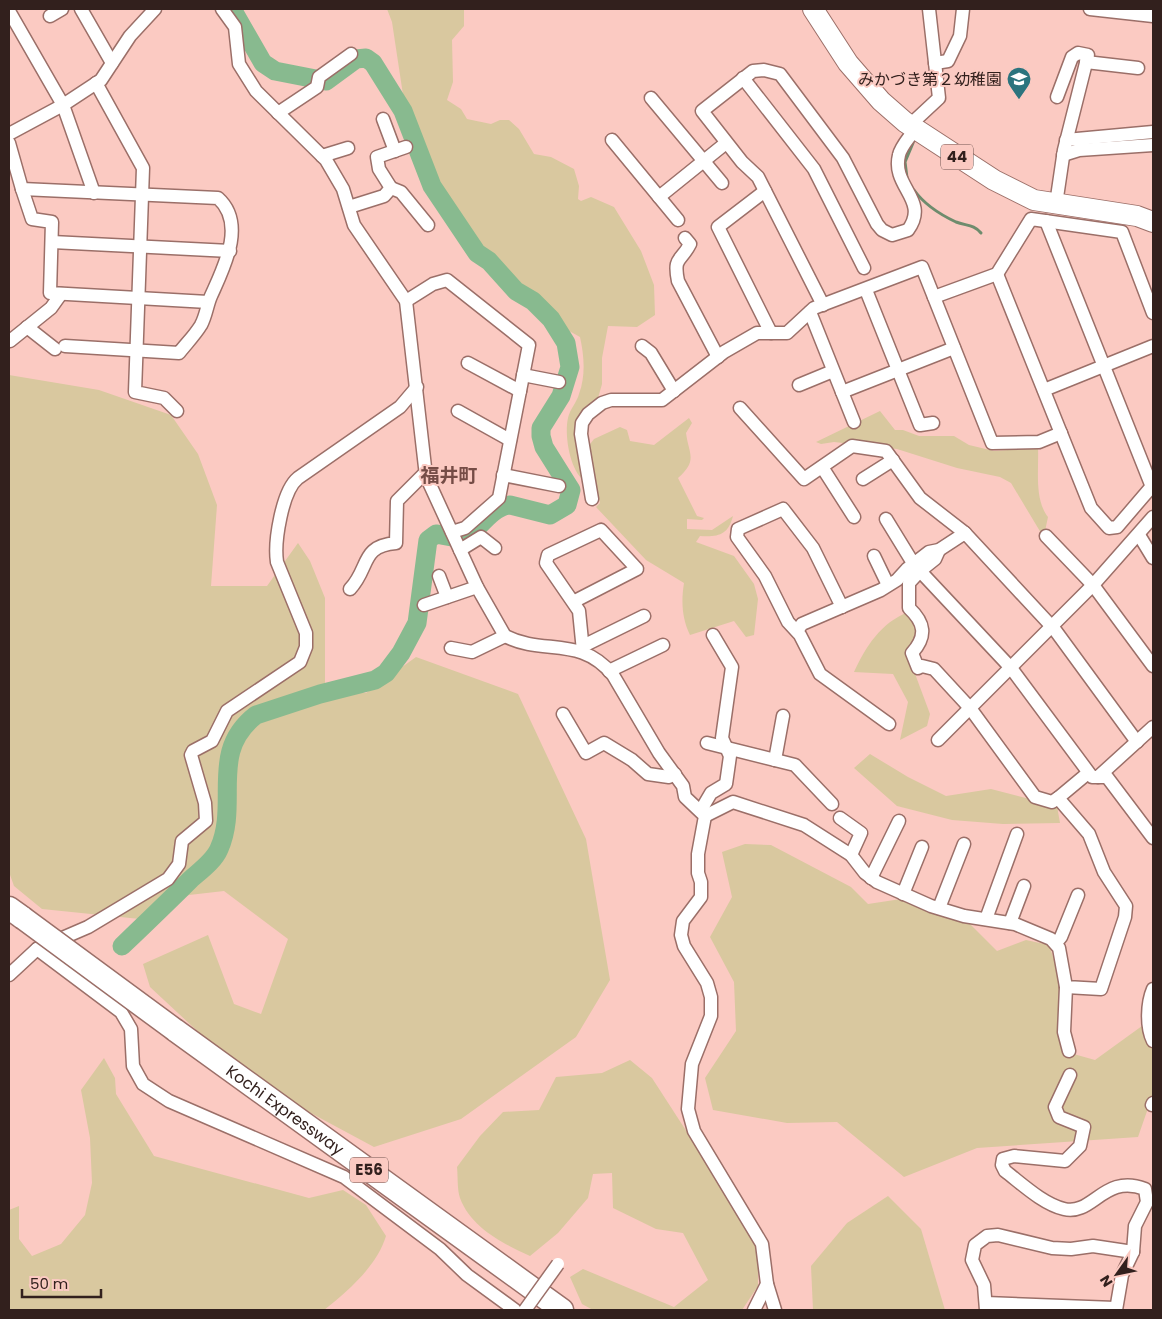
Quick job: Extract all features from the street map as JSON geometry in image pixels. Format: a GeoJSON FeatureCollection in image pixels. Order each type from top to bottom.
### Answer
{"type":"FeatureCollection","features":[{"type":"Feature","properties":{"kind":"highway","name":"Kochi Expressway"},"geometry":{"type":"LineString","coordinates":[[15,917],[547,1310]]}},
{"type":"Feature","properties":{"kind":"highway","name":"Kochi Expressway"},"geometry":{"type":"LineString","coordinates":[[173,1033],[562,1310]]}},
{"type":"Feature","properties":{"kind":"main road","name":"44"},"geometry":{"type":"LineString","coordinates":[[813,9],[862,82],[913,127],[1010,190],[1034,200],[1051,213],[1137,216],[1152,220]]}},
{"type":"Feature","properties":{"kind":"street"},"geometry":{"type":"LineString","coordinates":[[50,16],[62,9]]}},
{"type":"Feature","properties":{"kind":"street"},"geometry":{"type":"LineString","coordinates":[[80,9],[112,63]]}},
{"type":"Feature","properties":{"kind":"street"},"geometry":{"type":"LineString","coordinates":[[222,9],[235,27],[239,64],[256,91],[322,156],[339,180],[354,225],[406,301],[426,472],[477,587],[505,636],[523,642],[583,648],[603,664],[659,753],[683,786],[685,797],[703,813]]}},
{"type":"Feature","properties":{"kind":"street"},"geometry":{"type":"LineString","coordinates":[[935,63],[948,61],[960,36],[963,9]]}},
{"type":"Feature","properties":{"kind":"street"},"geometry":{"type":"LineString","coordinates":[[1090,9],[1153,16]]}},
{"type":"Feature","properties":{"kind":"street"},"geometry":{"type":"LineString","coordinates":[[9,134],[64,105],[96,83],[130,36],[152,10]]}},
{"type":"Feature","properties":{"kind":"street"},"geometry":{"type":"LineString","coordinates":[[823,305],[758,177],[726,142],[702,111],[753,71],[764,70],[780,74],[843,158],[877,224],[882,230],[892,235],[908,230],[916,216],[915,207],[900,179],[897,167],[899,153],[913,127],[940,98],[928,10]]}},
{"type":"Feature","properties":{"kind":"street"},"geometry":{"type":"LineString","coordinates":[[9,11],[64,105],[94,193]]}},
{"type":"Feature","properties":{"kind":"street"},"geometry":{"type":"LineString","coordinates":[[997,274],[1091,508],[1109,528],[1117,527],[1153,486],[1104,366],[1051,213],[1066,140],[1088,55],[1078,53],[1072,57],[1057,97]]}},
{"type":"Feature","properties":{"kind":"street"},"geometry":{"type":"LineString","coordinates":[[278,113],[351,54]]}},
{"type":"Feature","properties":{"kind":"street"},"geometry":{"type":"LineString","coordinates":[[1086,62],[1138,68]]}},
{"type":"Feature","properties":{"kind":"street"},"geometry":{"type":"LineString","coordinates":[[744,78],[814,169],[864,268]]}},
{"type":"Feature","properties":{"kind":"street"},"geometry":{"type":"LineString","coordinates":[[96,83],[143,168],[136,392],[164,398],[177,411]]}},
{"type":"Feature","properties":{"kind":"street"},"geometry":{"type":"LineString","coordinates":[[651,98],[722,183]]}},
{"type":"Feature","properties":{"kind":"street"},"geometry":{"type":"LineString","coordinates":[[383,119],[400,149],[377,157],[380,169],[391,188],[401,192],[428,225]]}},
{"type":"Feature","properties":{"kind":"street"},"geometry":{"type":"LineString","coordinates":[[1066,140],[1153,132]]}},
{"type":"Feature","properties":{"kind":"street"},"geometry":{"type":"LineString","coordinates":[[612,140],[678,220]]}},
{"type":"Feature","properties":{"kind":"street"},"geometry":{"type":"LineString","coordinates":[[659,197],[726,142]]}},
{"type":"Feature","properties":{"kind":"street"},"geometry":{"type":"LineString","coordinates":[[9,143],[32,219],[52,222],[50,293],[208,302]]}},
{"type":"Feature","properties":{"kind":"street"},"geometry":{"type":"LineString","coordinates":[[1063,155],[1080,150],[1153,145]]}},
{"type":"Feature","properties":{"kind":"street"},"geometry":{"type":"LineString","coordinates":[[322,156],[348,148]]}},
{"type":"Feature","properties":{"kind":"street"},"geometry":{"type":"LineString","coordinates":[[349,207],[384,196],[391,188]]}},
{"type":"Feature","properties":{"kind":"street"},"geometry":{"type":"LineString","coordinates":[[22,189],[218,198],[223,202],[230,222],[230,251],[208,302],[201,324],[179,353],[60,348],[27,328]]}},
{"type":"Feature","properties":{"kind":"street"},"geometry":{"type":"LineString","coordinates":[[765,191],[718,227],[771,333]]}},
{"type":"Feature","properties":{"kind":"street"},"geometry":{"type":"LineString","coordinates":[[934,297],[997,274],[1031,219],[1051,213],[1122,232],[1153,313]]}},
{"type":"Feature","properties":{"kind":"street"},"geometry":{"type":"LineString","coordinates":[[685,238],[690,244],[679,256],[676,269],[678,281],[718,357]]}},
{"type":"Feature","properties":{"kind":"street"},"geometry":{"type":"LineString","coordinates":[[52,242],[230,251]]}},
{"type":"Feature","properties":{"kind":"street"},"geometry":{"type":"LineString","coordinates":[[592,499],[581,434],[582,423],[588,414],[602,403],[611,400],[662,400],[718,357],[757,333],[787,333],[810,312],[823,305],[922,267],[992,443],[1039,442],[1061,433]]}},
{"type":"Feature","properties":{"kind":"street"},"geometry":{"type":"LineString","coordinates":[[406,301],[440,280],[461,282],[490,315],[530,345],[503,476],[496,500],[465,528],[455,540]]}},
{"type":"Feature","properties":{"kind":"street"},"geometry":{"type":"LineString","coordinates":[[866,290],[920,425],[933,423]]}},
{"type":"Feature","properties":{"kind":"street"},"geometry":{"type":"LineString","coordinates":[[9,340],[10,342],[51,308],[62,294]]}},
{"type":"Feature","properties":{"kind":"street"},"geometry":{"type":"LineString","coordinates":[[810,312],[854,422]]}},
{"type":"Feature","properties":{"kind":"street"},"geometry":{"type":"LineString","coordinates":[[642,346],[651,353],[674,391]]}},
{"type":"Feature","properties":{"kind":"street"},"geometry":{"type":"LineString","coordinates":[[1044,390],[1153,346]]}},
{"type":"Feature","properties":{"kind":"street"},"geometry":{"type":"LineString","coordinates":[[842,392],[954,348]]}},
{"type":"Feature","properties":{"kind":"street"},"geometry":{"type":"LineString","coordinates":[[468,363],[520,390]]}},
{"type":"Feature","properties":{"kind":"street"},"geometry":{"type":"LineString","coordinates":[[799,385],[833,371]]}},
{"type":"Feature","properties":{"kind":"street"},"geometry":{"type":"LineString","coordinates":[[523,375],[559,382]]}},
{"type":"Feature","properties":{"kind":"street"},"geometry":{"type":"LineString","coordinates":[[9,974],[37,949],[96,923],[168,879],[179,864],[182,841],[206,821],[205,803],[191,755],[193,751],[212,741],[227,711],[300,662],[306,647],[306,633],[277,562],[275,552],[287,492],[298,478],[400,407],[417,387]]}},
{"type":"Feature","properties":{"kind":"street"},"geometry":{"type":"LineString","coordinates":[[740,408],[804,479],[852,446],[886,451],[920,498],[964,533],[1052,627],[1148,736],[1052,802],[1035,797],[970,708],[934,669],[922,666],[918,668],[912,656],[922,642],[923,634],[916,614],[909,608],[909,583],[917,567]]}},
{"type":"Feature","properties":{"kind":"street"},"geometry":{"type":"LineString","coordinates":[[458,410],[510,440]]}},
{"type":"Feature","properties":{"kind":"street"},"geometry":{"type":"LineString","coordinates":[[864,478],[893,460]]}},
{"type":"Feature","properties":{"kind":"street"},"geometry":{"type":"LineString","coordinates":[[822,467],[854,517]]}},
{"type":"Feature","properties":{"kind":"street"},"geometry":{"type":"LineString","coordinates":[[350,589],[356,582],[372,551],[380,544],[396,543],[397,501],[426,472]]}},
{"type":"Feature","properties":{"kind":"street"},"geometry":{"type":"LineString","coordinates":[[503,476],[559,486]]}},
{"type":"Feature","properties":{"kind":"street"},"geometry":{"type":"LineString","coordinates":[[842,607],[813,548],[783,509],[738,529],[737,537],[765,576],[788,622],[797,632],[820,674],[889,724]]}},
{"type":"Feature","properties":{"kind":"street"},"geometry":{"type":"LineString","coordinates":[[938,740],[1093,585],[1153,518]]}},
{"type":"Feature","properties":{"kind":"street"},"geometry":{"type":"LineString","coordinates":[[886,519],[917,567],[1011,668],[1093,775],[1107,777],[1153,838]]}},
{"type":"Feature","properties":{"kind":"street"},"geometry":{"type":"LineString","coordinates":[[573,602],[638,569],[601,530],[548,555],[546,563],[579,611],[583,648]]}},
{"type":"Feature","properties":{"kind":"street"},"geometry":{"type":"LineString","coordinates":[[797,632],[802,624],[888,585],[917,567],[936,559],[939,550],[964,533]]}},
{"type":"Feature","properties":{"kind":"street"},"geometry":{"type":"LineString","coordinates":[[1139,535],[1153,558]]}},
{"type":"Feature","properties":{"kind":"street"},"geometry":{"type":"LineString","coordinates":[[1046,536],[1093,585],[1153,666]]}},
{"type":"Feature","properties":{"kind":"street"},"geometry":{"type":"LineString","coordinates":[[455,540],[481,537],[495,548]]}},
{"type":"Feature","properties":{"kind":"street"},"geometry":{"type":"LineString","coordinates":[[874,556],[888,585]]}},
{"type":"Feature","properties":{"kind":"street"},"geometry":{"type":"LineString","coordinates":[[439,576],[447,597]]}},
{"type":"Feature","properties":{"kind":"street"},"geometry":{"type":"LineString","coordinates":[[424,605],[477,587]]}},
{"type":"Feature","properties":{"kind":"street"},"geometry":{"type":"LineString","coordinates":[[583,648],[644,616]]}},
{"type":"Feature","properties":{"kind":"street"},"geometry":{"type":"LineString","coordinates":[[713,635],[732,667],[722,738],[730,756],[726,784],[711,793],[703,813],[698,854],[698,872],[702,882],[700,896],[683,921],[681,935],[684,946],[707,983],[711,997],[712,1016],[692,1064],[688,1109],[694,1131],[762,1244],[767,1284],[775,1310]]}},
{"type":"Feature","properties":{"kind":"street"},"geometry":{"type":"LineString","coordinates":[[451,648],[472,652],[505,636]]}},
{"type":"Feature","properties":{"kind":"street"},"geometry":{"type":"LineString","coordinates":[[609,671],[663,644]]}},
{"type":"Feature","properties":{"kind":"street"},"geometry":{"type":"LineString","coordinates":[[562,714],[586,753],[604,743],[632,760],[648,774],[668,776],[675,774]]}},
{"type":"Feature","properties":{"kind":"street"},"geometry":{"type":"LineString","coordinates":[[775,760],[783,716]]}},
{"type":"Feature","properties":{"kind":"street"},"geometry":{"type":"LineString","coordinates":[[707,743],[795,765],[832,804]]}},
{"type":"Feature","properties":{"kind":"street"},"geometry":{"type":"LineString","coordinates":[[1058,798],[1089,834],[1104,872],[1126,906],[1125,917],[1101,989],[1066,987]]}},
{"type":"Feature","properties":{"kind":"street"},"geometry":{"type":"LineString","coordinates":[[703,813],[733,802],[804,825],[851,856],[871,878],[903,894],[964,916],[1010,923],[1056,943],[1063,966],[1066,987],[1064,1032],[1068,1050]]}},
{"type":"Feature","properties":{"kind":"street"},"geometry":{"type":"LineString","coordinates":[[840,818],[861,833],[851,856]]}},
{"type":"Feature","properties":{"kind":"street"},"geometry":{"type":"LineString","coordinates":[[871,878],[899,821]]}},
{"type":"Feature","properties":{"kind":"street"},"geometry":{"type":"LineString","coordinates":[[986,919],[1017,834]]}},
{"type":"Feature","properties":{"kind":"street"},"geometry":{"type":"LineString","coordinates":[[939,908],[964,844]]}},
{"type":"Feature","properties":{"kind":"street"},"geometry":{"type":"LineString","coordinates":[[903,894],[922,847]]}},
{"type":"Feature","properties":{"kind":"street"},"geometry":{"type":"LineString","coordinates":[[1010,923],[1024,886]]}},
{"type":"Feature","properties":{"kind":"street"},"geometry":{"type":"LineString","coordinates":[[1056,943],[1061,937],[1078,895]]}},
{"type":"Feature","properties":{"kind":"street"},"geometry":{"type":"LineString","coordinates":[[37,949],[121,1012],[131,1029],[132,1066],[143,1084],[169,1101],[344,1177],[515,1310]]}},
{"type":"Feature","properties":{"kind":"street"},"geometry":{"type":"LineString","coordinates":[[1153,988],[1150,1000],[1149,1031],[1153,1041]]}},
{"type":"Feature","properties":{"kind":"street"},"geometry":{"type":"LineString","coordinates":[[1070,1075],[1055,1107],[1059,1117],[1084,1127],[1080,1146],[1064,1161],[1014,1156],[1004,1159],[1002,1165],[1005,1171],[1040,1198],[1063,1209],[1075,1210],[1085,1206],[1104,1191],[1118,1186],[1133,1184],[1145,1189],[1147,1202],[1135,1226],[1133,1252],[1122,1275],[1116,1309],[986,1306],[984,1285],[972,1260],[976,1245],[986,1236],[998,1235],[1052,1248],[1071,1249],[1092,1246],[1133,1252]]}},
{"type":"Feature","properties":{"kind":"street"},"geometry":{"type":"LineString","coordinates":[[525,1310],[558,1264]]}},
{"type":"Feature","properties":{"kind":"street"},"geometry":{"type":"LineString","coordinates":[[754,1310],[767,1284]]}},
{"type":"Feature","properties":{"kind":"shaded area"},"geometry":{"type":"Polygon","coordinates":[[[387,9],[464,9],[464,26],[452,40],[453,82],[447,100],[461,109],[467,119],[491,124],[500,120],[509,120],[519,129],[534,154],[551,157],[574,169],[579,186],[578,199],[581,201],[591,197],[614,207],[641,251],[654,285],[655,315],[637,327],[608,326],[602,358],[602,384],[598,398],[578,419],[586,482],[580,477],[572,462],[567,434],[568,418],[578,397],[583,380],[583,358],[580,337],[562,327],[536,293],[514,284],[482,251],[433,184],[405,108],[392,22],[387,9]]]}},
{"type":"Feature","properties":{"kind":"shaded area"},"geometry":{"type":"Polygon","coordinates":[[[9,375],[99,390],[171,415],[198,454],[217,505],[211,586],[267,586],[298,543],[310,561],[325,598],[325,687],[366,693],[416,657],[518,694],[586,839],[610,980],[576,1037],[461,1119],[374,1147],[251,1081],[150,987],[143,964],[208,935],[234,1004],[261,1014],[288,939],[224,891],[189,895],[140,919],[42,909],[14,886],[9,872],[9,375]]]}},
{"type":"Feature","properties":{"kind":"shaded area"},"geometry":{"type":"Polygon","coordinates":[[[880,411],[895,430],[903,430],[919,436],[954,436],[969,445],[994,451],[1038,448],[1039,493],[1048,517],[1045,531],[1041,533],[1011,483],[1000,477],[957,468],[897,449],[834,442],[821,444],[816,442],[880,411]]]}},
{"type":"Feature","properties":{"kind":"shaded area"},"geometry":{"type":"Polygon","coordinates":[[[689,418],[692,423],[686,433],[691,457],[688,466],[678,478],[697,516],[704,518],[702,520],[687,519],[687,529],[712,530],[733,516],[722,534],[700,536],[696,542],[734,556],[754,584],[758,599],[754,635],[746,637],[734,621],[690,635],[683,610],[684,583],[646,560],[596,507],[600,503],[587,448],[594,439],[620,427],[627,430],[630,441],[654,445],[689,418]]]}},
{"type":"Feature","properties":{"kind":"shaded area"},"geometry":{"type":"Polygon","coordinates":[[[908,612],[914,621],[918,642],[908,655],[930,714],[927,726],[900,740],[908,702],[893,674],[854,672],[875,636],[890,622],[908,612]]]}},
{"type":"Feature","properties":{"kind":"shaded area"},"geometry":{"type":"Polygon","coordinates":[[[870,754],[908,777],[946,796],[991,789],[1057,806],[1060,823],[1003,824],[952,820],[897,806],[854,768],[870,754]]]}},
{"type":"Feature","properties":{"kind":"shaded area"},"geometry":{"type":"Polygon","coordinates":[[[745,844],[771,845],[851,887],[868,904],[901,899],[968,922],[997,951],[1026,940],[1049,945],[1064,989],[1070,1053],[1095,1060],[1153,1018],[1153,1094],[1138,1137],[977,1148],[904,1177],[837,1122],[787,1123],[713,1110],[705,1078],[736,1031],[734,982],[710,937],[732,897],[722,852],[745,844]]]}},
{"type":"Feature","properties":{"kind":"shaded area"},"geometry":{"type":"Polygon","coordinates":[[[104,1058],[115,1078],[116,1094],[154,1156],[309,1198],[343,1190],[366,1205],[386,1236],[382,1247],[369,1268],[343,1295],[324,1310],[9,1310],[9,1210],[19,1206],[19,1239],[32,1256],[61,1244],[85,1215],[92,1183],[90,1138],[81,1090],[104,1058]]]}},
{"type":"Feature","properties":{"kind":"shaded area"},"geometry":{"type":"Polygon","coordinates":[[[630,1060],[652,1078],[751,1231],[758,1253],[758,1286],[742,1310],[593,1310],[582,1304],[570,1277],[583,1269],[674,1307],[708,1280],[683,1233],[656,1229],[613,1208],[612,1173],[593,1174],[588,1198],[558,1233],[530,1256],[489,1234],[472,1218],[460,1198],[457,1167],[480,1136],[503,1112],[539,1110],[556,1077],[602,1073],[630,1060]]]}},
{"type":"Feature","properties":{"kind":"shaded area"},"geometry":{"type":"Polygon","coordinates":[[[888,1196],[921,1229],[945,1310],[813,1310],[811,1266],[847,1223],[888,1196]]]}},
{"type":"Feature","properties":{"kind":"waterway"},"geometry":{"type":"LineString","coordinates":[[122,946],[217,853],[225,831],[229,761],[233,745],[241,729],[256,715],[320,694],[375,680],[386,673],[401,653],[417,623],[428,540],[436,534],[463,538],[473,532],[495,511],[510,505],[550,515],[567,505],[571,490],[544,447],[541,436],[541,428],[561,396],[570,367],[566,343],[551,319],[533,301],[516,291],[489,261],[477,253],[432,186],[403,111],[373,63],[366,58],[356,59],[326,81],[275,71],[263,63],[232,9]]}},
{"type":"Feature","properties":{"kind":"waterway"},"geometry":{"type":"LineString","coordinates":[[907,178],[905,162],[913,143]]}},
{"type":"Feature","properties":{"kind":"waterway"},"geometry":{"type":"LineString","coordinates":[[914,190],[923,200],[939,212],[956,222],[973,227],[981,233]]}},
{"type":"Feature","properties":{"kind":"place","name":"みかづき第２幼稚園"},"geometry":{"type":"Point","coordinates":[1019,100]}},
{"type":"Feature","properties":{"kind":"district","name":"福井町"},"geometry":{"type":"Point","coordinates":[449,475]}}]}
